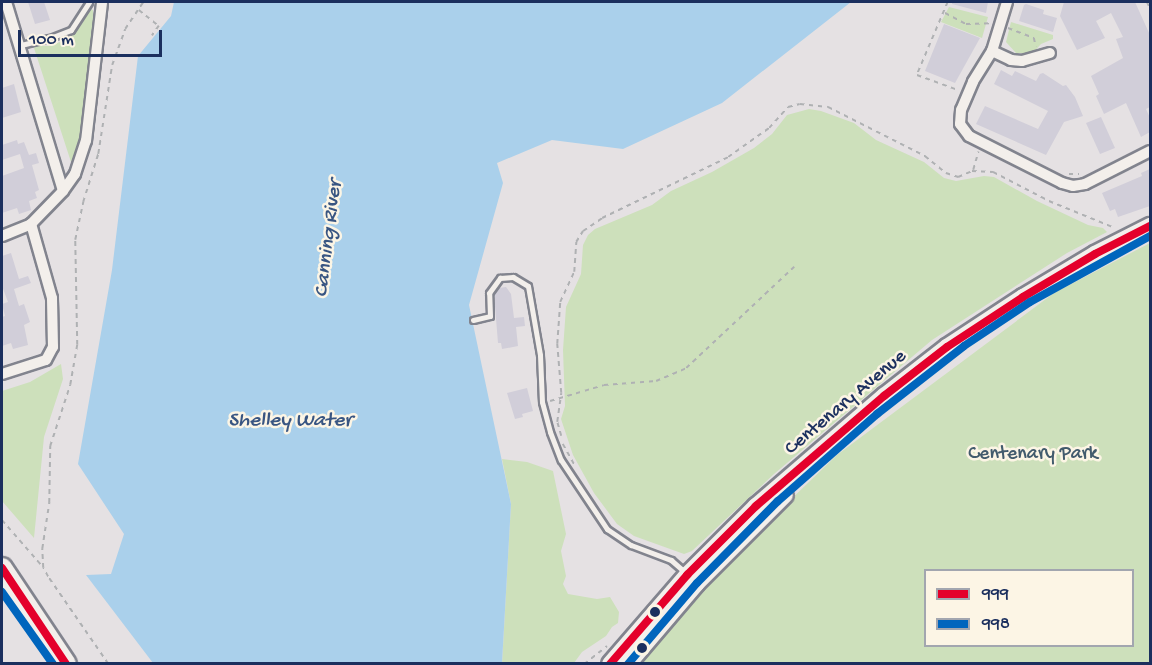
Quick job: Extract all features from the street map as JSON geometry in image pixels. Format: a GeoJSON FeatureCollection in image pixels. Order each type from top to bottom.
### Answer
{"type":"FeatureCollection","features":[{"type":"Feature","properties":{"kind":"highway"},"geometry":{"type":"LineString","coordinates":[[2,568],[66,663]]}},
{"type":"Feature","properties":{"kind":"highway"},"geometry":{"type":"LineString","coordinates":[[2,592],[53,663]]}},
{"type":"Feature","properties":{"kind":"main road","name":"Centenary Avenue"},"geometry":{"type":"LineString","coordinates":[[610,663],[692,579],[756,506],[884,396],[947,347],[1075,265],[1150,226]]}},
{"type":"Feature","properties":{"kind":"main road","name":"Centenary Avenue"},"geometry":{"type":"LineString","coordinates":[[628,663],[692,579],[778,501],[918,381],[1030,302],[1150,236]]}},
{"type":"Feature","properties":{"kind":"street"},"geometry":{"type":"LineString","coordinates":[[6,2],[21,45],[63,191]]}},
{"type":"Feature","properties":{"kind":"street"},"geometry":{"type":"LineString","coordinates":[[2,236],[31,224],[63,191],[75,174],[86,141],[102,2]]}},
{"type":"Feature","properties":{"kind":"street"},"geometry":{"type":"LineString","coordinates":[[1007,2],[992,51],[964,92],[960,124],[969,136],[1062,183],[1073,186],[1084,184],[1150,151]]}},
{"type":"Feature","properties":{"kind":"street"},"geometry":{"type":"LineString","coordinates":[[992,51],[1011,60],[1022,61],[1050,53]]}},
{"type":"Feature","properties":{"kind":"street"},"geometry":{"type":"LineString","coordinates":[[2,374],[46,360],[53,347],[52,298],[31,224]]}},
{"type":"Feature","properties":{"kind":"lane"},"geometry":{"type":"LineString","coordinates":[[21,45],[70,30],[90,2]]}},
{"type":"Feature","properties":{"kind":"lane"},"geometry":{"type":"LineString","coordinates":[[473,320],[490,316],[489,293],[500,278],[513,276],[528,286],[540,355],[542,402],[549,432],[561,460],[607,529],[631,545],[671,560],[692,579]]}},
{"type":"Feature","properties":{"kind":"path"},"geometry":{"type":"LineString","coordinates":[[43,568],[42,549],[51,477],[50,446],[70,385],[77,345],[75,240],[83,202],[98,154],[112,65],[125,29],[143,2]]}},
{"type":"Feature","properties":{"kind":"path"},"geometry":{"type":"LineString","coordinates":[[948,2],[935,28],[917,75],[964,92],[953,105],[962,108]]}},
{"type":"Feature","properties":{"kind":"path"},"geometry":{"type":"LineString","coordinates":[[1147,2],[1150,8]]}},
{"type":"Feature","properties":{"kind":"path"},"geometry":{"type":"LineString","coordinates":[[138,10],[159,26],[152,36]]}},
{"type":"Feature","properties":{"kind":"path"},"geometry":{"type":"LineString","coordinates":[[944,13],[966,24],[995,24]]}},
{"type":"Feature","properties":{"kind":"path"},"geometry":{"type":"LineString","coordinates":[[989,30],[991,23]]}},
{"type":"Feature","properties":{"kind":"path"},"geometry":{"type":"LineString","coordinates":[[1006,27],[1034,38],[1036,50],[1050,53]]}},
{"type":"Feature","properties":{"kind":"path"},"geometry":{"type":"LineString","coordinates":[[576,467],[562,440],[557,422],[561,399],[557,344],[560,302],[574,272],[576,242],[583,231],[602,218],[728,157],[769,129],[788,107],[800,104],[828,107],[925,156],[945,173],[958,177],[972,171],[993,172],[1049,201],[1118,231]]}},
{"type":"Feature","properties":{"kind":"path"},"geometry":{"type":"LineString","coordinates":[[972,171],[981,142]]}},
{"type":"Feature","properties":{"kind":"path"},"geometry":{"type":"LineString","coordinates":[[1066,173],[1083,174]]}},
{"type":"Feature","properties":{"kind":"path"},"geometry":{"type":"LineString","coordinates":[[542,402],[561,399],[604,385],[656,381],[686,368],[794,267]]}},
{"type":"Feature","properties":{"kind":"path"},"geometry":{"type":"LineString","coordinates":[[2,520],[43,568],[108,663]]}},
{"type":"Feature","properties":{"kind":"green space"},"geometry":{"type":"Polygon","coordinates":[[[949,7],[988,17],[982,38],[941,22],[949,7]]]}},
{"type":"Feature","properties":{"kind":"green space"},"geometry":{"type":"Polygon","coordinates":[[[88,8],[93,10],[94,20],[82,137],[75,160],[71,162],[34,48],[36,45],[48,46],[63,41],[77,28],[88,8]]]}},
{"type":"Feature","properties":{"kind":"green space"},"geometry":{"type":"Polygon","coordinates":[[[1011,22],[1053,35],[1053,39],[1041,44],[1033,53],[1016,53],[1006,42],[1011,22]]]}},
{"type":"Feature","properties":{"kind":"green space"},"geometry":{"type":"Polygon","coordinates":[[[809,109],[854,123],[876,140],[924,162],[944,178],[956,181],[984,176],[994,177],[1037,201],[1088,225],[1103,228],[1107,232],[1067,253],[932,340],[774,474],[692,551],[684,554],[634,536],[617,524],[594,493],[573,455],[561,419],[565,406],[563,350],[566,307],[581,274],[583,245],[588,235],[595,229],[652,205],[671,191],[712,172],[754,148],[772,134],[787,115],[809,109]]]}},
{"type":"Feature","properties":{"kind":"green space","name":"Centenary Park"},"geometry":{"type":"Polygon","coordinates":[[[1150,243],[1149,663],[635,664],[701,586],[837,455],[1054,293],[1150,243]]]}},
{"type":"Feature","properties":{"kind":"green space"},"geometry":{"type":"Polygon","coordinates":[[[61,364],[63,379],[44,437],[34,538],[2,501],[2,391],[30,382],[61,364]]]}},
{"type":"Feature","properties":{"kind":"green space"},"geometry":{"type":"Polygon","coordinates":[[[502,459],[527,462],[553,471],[566,534],[561,551],[566,576],[563,584],[568,594],[597,599],[610,597],[619,612],[618,623],[606,636],[582,652],[574,663],[502,664],[511,504],[502,459]]]}},
{"type":"Feature","properties":{"kind":"water","name":"Shelley Water"},"geometry":{"type":"Polygon","coordinates":[[[174,2],[851,2],[722,103],[623,149],[552,140],[497,163],[503,183],[469,305],[511,504],[502,663],[153,663],[86,575],[111,574],[124,534],[78,464],[112,270],[138,56],[171,16],[174,2]]]}},
{"type":"Feature","properties":{"kind":"building"},"geometry":{"type":"Polygon","coordinates":[[[28,2],[44,2],[50,20],[35,24],[28,2]]]}},
{"type":"Feature","properties":{"kind":"building"},"geometry":{"type":"Polygon","coordinates":[[[952,2],[988,2],[986,13],[952,4],[952,2]]]}},
{"type":"Feature","properties":{"kind":"building"},"geometry":{"type":"Polygon","coordinates":[[[1064,2],[1135,2],[1150,35],[1150,107],[1146,109],[1150,118],[1150,132],[1141,137],[1126,103],[1104,114],[1096,96],[1099,94],[1091,76],[1123,58],[1116,39],[1123,37],[1111,13],[1096,21],[1105,38],[1077,50],[1060,16],[1064,2]]]}},
{"type":"Feature","properties":{"kind":"building"},"geometry":{"type":"Polygon","coordinates":[[[1026,4],[1044,10],[1043,14],[1057,18],[1053,32],[1019,21],[1026,4]]]}},
{"type":"Feature","properties":{"kind":"building"},"geometry":{"type":"Polygon","coordinates":[[[944,24],[980,38],[955,83],[925,71],[944,24]]]}},
{"type":"Feature","properties":{"kind":"building"},"geometry":{"type":"Polygon","coordinates":[[[1001,70],[1012,76],[1015,71],[1036,81],[1043,73],[1063,86],[1066,85],[1075,97],[1083,116],[1064,122],[1046,155],[976,124],[985,106],[1038,129],[1048,111],[994,84],[1001,70]]]}},
{"type":"Feature","properties":{"kind":"building"},"geometry":{"type":"Polygon","coordinates":[[[14,84],[21,112],[2,118],[2,88],[14,84]]]}},
{"type":"Feature","properties":{"kind":"building"},"geometry":{"type":"Polygon","coordinates":[[[1101,117],[1115,148],[1100,154],[1086,123],[1101,117]]]}},
{"type":"Feature","properties":{"kind":"building"},"geometry":{"type":"Polygon","coordinates":[[[17,140],[18,144],[24,142],[29,155],[36,153],[39,163],[32,165],[39,190],[35,192],[37,198],[29,201],[31,210],[19,214],[17,208],[2,213],[2,176],[24,168],[20,154],[2,160],[2,145],[17,140]]]}},
{"type":"Feature","properties":{"kind":"building"},"geometry":{"type":"Polygon","coordinates":[[[1150,169],[1150,206],[1118,217],[1115,209],[1110,211],[1102,193],[1142,176],[1141,173],[1150,169]]]}},
{"type":"Feature","properties":{"kind":"building"},"geometry":{"type":"Polygon","coordinates":[[[11,253],[19,279],[28,276],[31,283],[14,289],[19,306],[24,304],[30,322],[24,325],[28,345],[13,349],[11,343],[2,346],[2,317],[5,316],[2,304],[8,302],[2,286],[2,256],[11,253]]]}},
{"type":"Feature","properties":{"kind":"building"},"geometry":{"type":"Polygon","coordinates":[[[506,287],[511,294],[514,318],[524,317],[525,326],[516,327],[518,346],[502,349],[501,343],[498,343],[494,294],[499,288],[506,287]]]}},
{"type":"Feature","properties":{"kind":"building"},"geometry":{"type":"Polygon","coordinates":[[[527,388],[533,411],[515,419],[507,393],[527,388]]]}},
{"type":"Feature","properties":{"kind":"transit line","name":"999"},"geometry":{"type":"LineString","coordinates":[[610,664],[687,575],[756,506],[884,396],[947,347],[1023,297],[1095,254],[1150,226]]}},
{"type":"Feature","properties":{"kind":"transit line","name":"998"},"geometry":{"type":"LineString","coordinates":[[628,664],[697,583],[778,501],[877,414],[964,346],[1030,302],[1150,236]]}},
{"type":"Feature","properties":{"kind":"transit line","name":"999"},"geometry":{"type":"LineString","coordinates":[[2,568],[66,664]]}},
{"type":"Feature","properties":{"kind":"transit line","name":"998"},"geometry":{"type":"LineString","coordinates":[[2,592],[53,664]]}},
{"type":"Feature","properties":{"kind":"water label","name":"Canning River"},"geometry":{"type":"Point","coordinates":[330,239]}}]}
